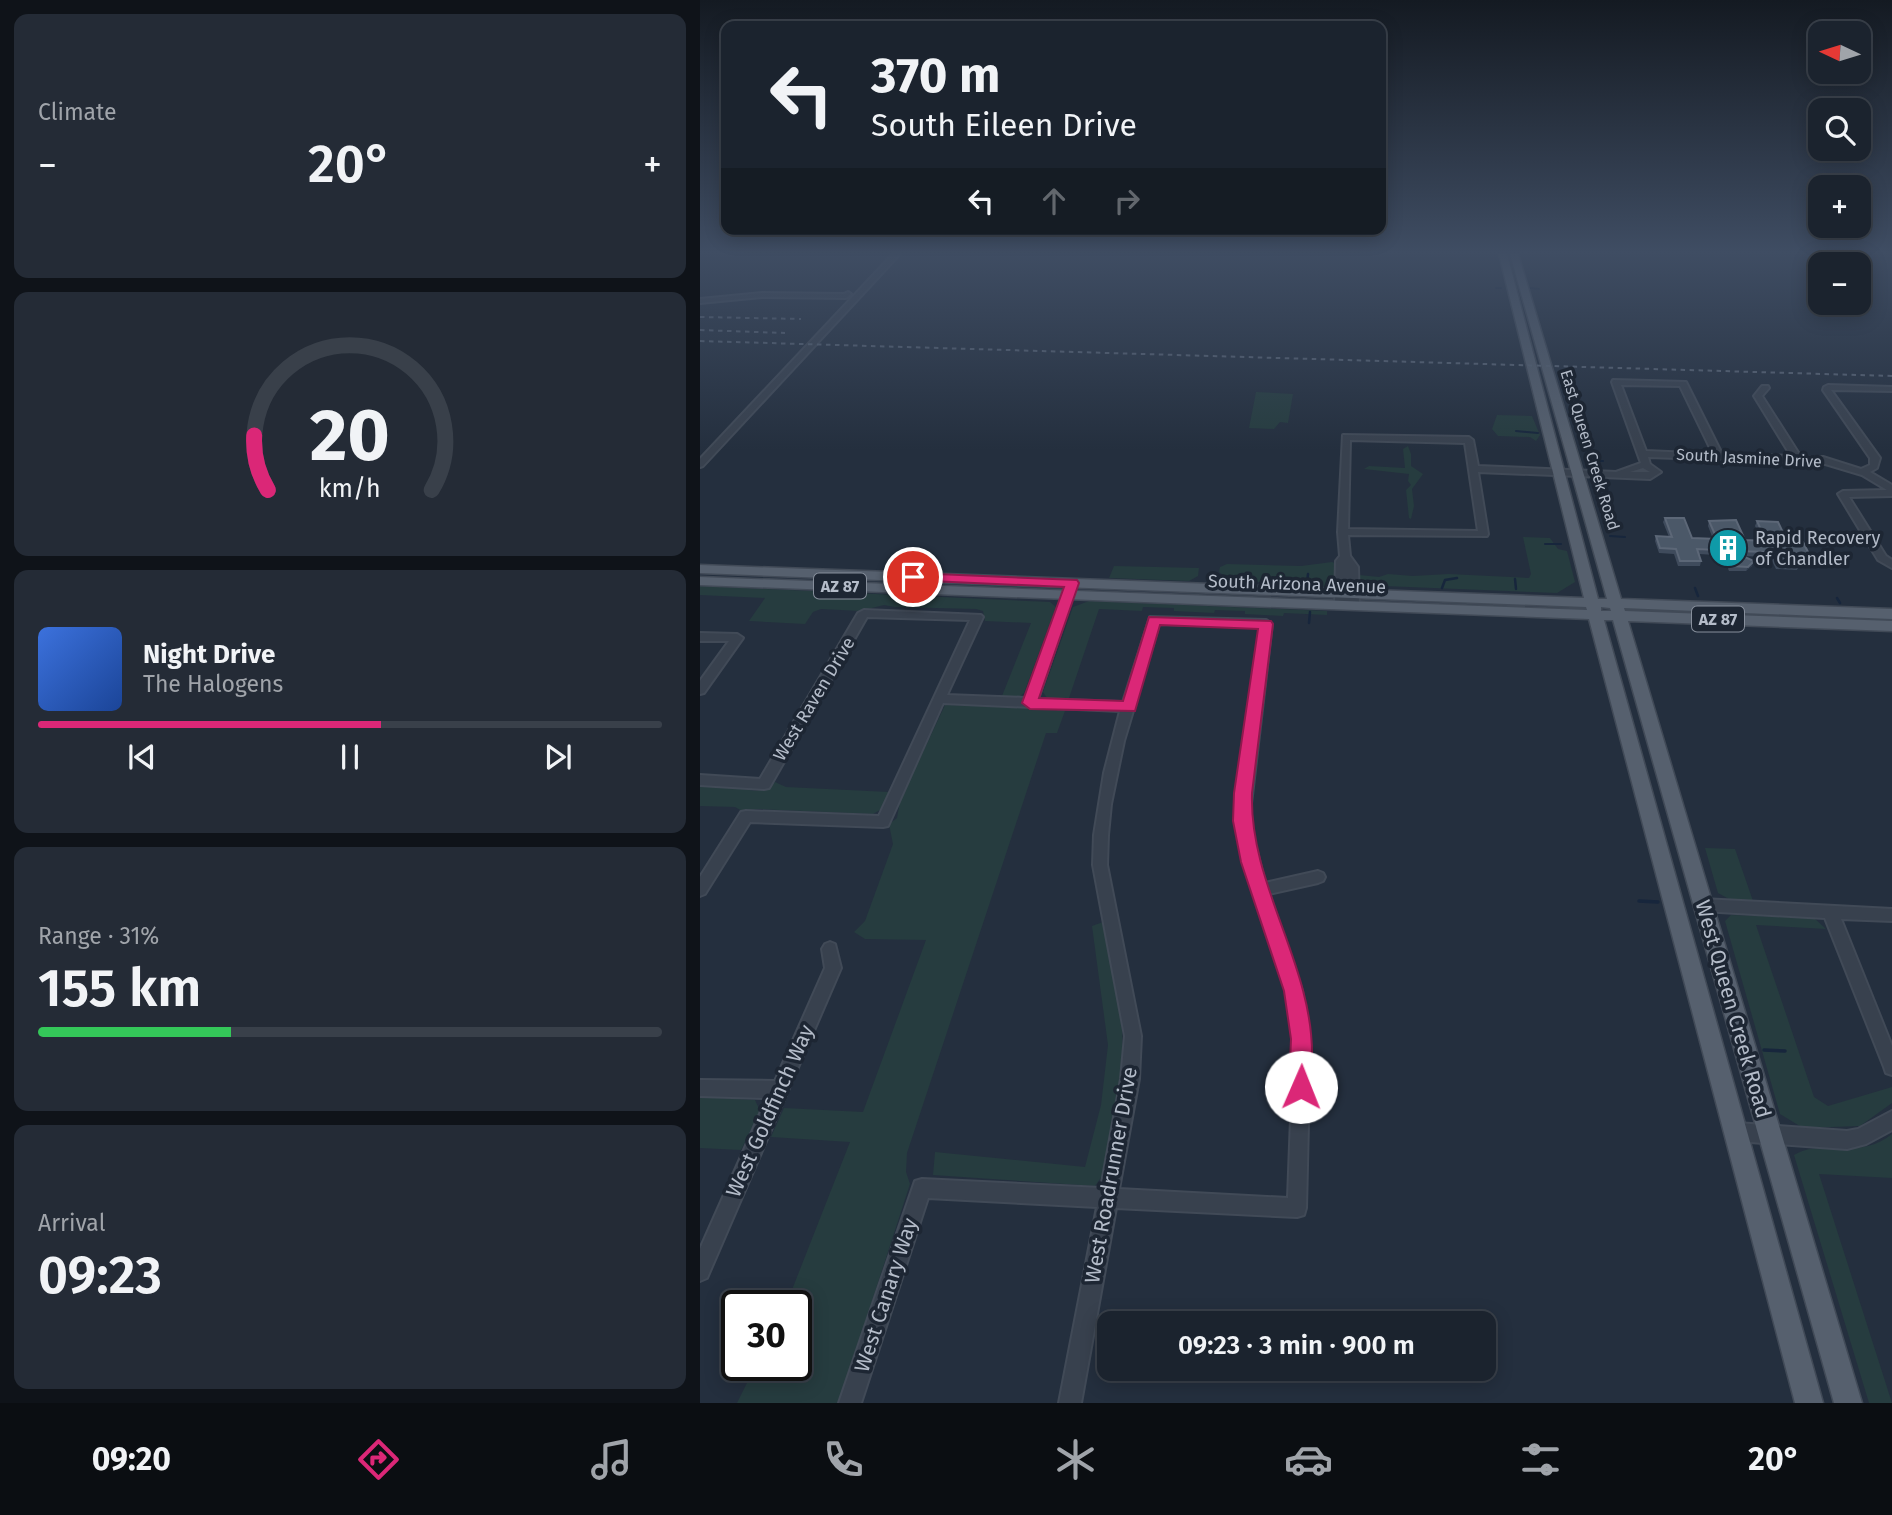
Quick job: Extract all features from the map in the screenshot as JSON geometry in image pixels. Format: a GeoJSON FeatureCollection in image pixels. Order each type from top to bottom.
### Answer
{"type":"FeatureCollection","features":[{"type":"Feature","properties":{"kind":"main road","name":"East Queen Creek Road"},"geometry":{"type":"LineString","coordinates":[[1520,319],[1594,608]]}},
{"type":"Feature","properties":{"kind":"main road","name":"East Queen Creek Road"},"geometry":{"type":"LineString","coordinates":[[1533,319],[1619,609]]}},
{"type":"Feature","properties":{"kind":"main road","name":"South Arizona Avenue"},"geometry":{"type":"LineString","coordinates":[[700,569],[1070,589]]}},
{"type":"Feature","properties":{"kind":"main road","name":"South Arizona Avenue"},"geometry":{"type":"LineString","coordinates":[[700,581],[1070,589],[1872,619],[1892,614]]}},
{"type":"Feature","properties":{"kind":"main road","name":"West Queen Creek Road"},"geometry":{"type":"LineString","coordinates":[[1594,608],[1809,1403]]}},
{"type":"Feature","properties":{"kind":"main road","name":"West Queen Creek Road"},"geometry":{"type":"LineString","coordinates":[[1619,609],[1702,905],[1848,1403]]}},
{"type":"Feature","properties":{"kind":"main road","name":"South Arizona Avenue"},"geometry":{"type":"LineString","coordinates":[[1872,619],[1892,626]]}},
{"type":"Feature","properties":{"kind":"street"},"geometry":{"type":"LineString","coordinates":[[700,464],[836,319]]}},
{"type":"Feature","properties":{"kind":"street"},"geometry":{"type":"LineString","coordinates":[[1642,454],[1616,382],[1683,384],[1719,456]]}},
{"type":"Feature","properties":{"kind":"street"},"geometry":{"type":"LineString","coordinates":[[1862,472],[1874,466],[1875,458],[1827,390],[1828,387],[1892,389]]}},
{"type":"Feature","properties":{"kind":"street"},"geometry":{"type":"LineString","coordinates":[[1765,388],[1758,396],[1797,458]]}},
{"type":"Feature","properties":{"kind":"street"},"geometry":{"type":"LineString","coordinates":[[1343,532],[1483,534],[1469,440],[1346,437],[1343,532],[1345,556],[1353,566],[1347,599]]}},
{"type":"Feature","properties":{"kind":"street","name":"South Jasmine Drive"},"geometry":{"type":"LineString","coordinates":[[1474,469],[1650,476],[1654,474],[1654,470],[1646,465],[1642,454],[1797,458],[1823,460],[1862,472],[1892,491]]}},
{"type":"Feature","properties":{"kind":"street"},"geometry":{"type":"LineString","coordinates":[[1890,564],[1843,494],[1892,491]]}},
{"type":"Feature","properties":{"kind":"street"},"geometry":{"type":"LineString","coordinates":[[1030,703],[1070,589]]}},
{"type":"Feature","properties":{"kind":"street"},"geometry":{"type":"LineString","coordinates":[[700,890],[707,864],[746,816],[883,822],[977,617],[864,614]]}},
{"type":"Feature","properties":{"kind":"street","name":"West Raven Drive"},"geometry":{"type":"LineString","coordinates":[[700,780],[764,784],[864,614]]}},
{"type":"Feature","properties":{"kind":"street","name":"West Roadrunner Drive"},"geometry":{"type":"LineString","coordinates":[[1070,1403],[1130,1079],[1133,1035],[1100,864],[1100,841],[1105,800],[1154,620],[1266,624],[1243,793],[1242,821],[1260,890]]}},
{"type":"Feature","properties":{"kind":"street"},"geometry":{"type":"LineString","coordinates":[[700,637],[737,638],[700,690]]}},
{"type":"Feature","properties":{"kind":"street"},"geometry":{"type":"LineString","coordinates":[[938,699],[1129,707]]}},
{"type":"Feature","properties":{"kind":"street"},"geometry":{"type":"LineString","coordinates":[[1107,1199],[1297,1208],[1302,1039],[1294,991],[1260,890],[1318,877]]}},
{"type":"Feature","properties":{"kind":"street"},"geometry":{"type":"LineString","coordinates":[[1702,905],[1892,915]]}},
{"type":"Feature","properties":{"kind":"street"},"geometry":{"type":"LineString","coordinates":[[1831,913],[1892,1067]]}},
{"type":"Feature","properties":{"kind":"street","name":"West Goldfinch Way"},"geometry":{"type":"LineString","coordinates":[[700,1271],[833,968],[830,949]]}},
{"type":"Feature","properties":{"kind":"street"},"geometry":{"type":"LineString","coordinates":[[700,1088],[779,1090]]}},
{"type":"Feature","properties":{"kind":"street"},"geometry":{"type":"LineString","coordinates":[[1737,1132],[1847,1140],[1860,1138],[1892,1121]]}},
{"type":"Feature","properties":{"kind":"street","name":"West Canary Way"},"geometry":{"type":"LineString","coordinates":[[850,1403],[922,1188],[1107,1199]]}},
{"type":"Feature","properties":{"kind":"green space"},"geometry":{"type":"Polygon","coordinates":[[[1256,392],[1293,394],[1288,423],[1280,422],[1274,429],[1249,428],[1256,392]]]}},
{"type":"Feature","properties":{"kind":"green space"},"geometry":{"type":"Polygon","coordinates":[[[1497,415],[1532,416],[1540,435],[1536,441],[1530,437],[1498,436],[1492,429],[1497,415]]]}},
{"type":"Feature","properties":{"kind":"green space"},"geometry":{"type":"Polygon","coordinates":[[[1408,446],[1411,466],[1423,474],[1412,489],[1414,506],[1411,519],[1406,490],[1411,485],[1408,481],[1409,474],[1364,469],[1369,466],[1405,468],[1403,449],[1408,446]]]}},
{"type":"Feature","properties":{"kind":"green space"},"geometry":{"type":"Polygon","coordinates":[[[1523,537],[1550,538],[1558,549],[1567,551],[1575,582],[1557,593],[1359,585],[1359,575],[1379,577],[1388,574],[1449,574],[1529,578],[1531,574],[1523,537]]]}},
{"type":"Feature","properties":{"kind":"green space"},"geometry":{"type":"Polygon","coordinates":[[[1332,562],[1337,564],[1336,586],[1332,587],[1230,580],[1219,572],[1220,567],[1227,564],[1301,566],[1332,562]]]}},
{"type":"Feature","properties":{"kind":"green space"},"geometry":{"type":"Polygon","coordinates":[[[1114,566],[1199,568],[1198,576],[1189,581],[1109,578],[1114,566]]]}},
{"type":"Feature","properties":{"kind":"green space"},"geometry":{"type":"Polygon","coordinates":[[[700,586],[1050,602],[1056,607],[1024,693],[1019,697],[1002,696],[1031,623],[985,621],[983,611],[976,609],[884,605],[860,611],[821,609],[813,612],[805,624],[749,621],[765,598],[700,595],[700,586]]]}},
{"type":"Feature","properties":{"kind":"green space"},"geometry":{"type":"Polygon","coordinates":[[[1089,601],[1327,611],[1327,615],[1284,613],[1283,616],[1215,610],[1214,613],[1143,607],[1142,611],[1099,609],[1069,698],[1047,698],[1043,692],[1073,607],[1089,601]]]}},
{"type":"Feature","properties":{"kind":"green space"},"geometry":{"type":"Polygon","coordinates":[[[945,705],[1066,708],[1057,733],[1046,733],[907,1153],[906,1172],[910,1184],[839,1403],[737,1403],[748,1381],[812,1381],[812,1290],[792,1290],[850,1142],[771,1137],[784,1108],[863,1112],[926,940],[865,939],[854,932],[865,921],[893,844],[889,824],[897,818],[900,801],[945,705]]]}},
{"type":"Feature","properties":{"kind":"green space"},"geometry":{"type":"Polygon","coordinates":[[[775,782],[786,787],[889,792],[880,810],[873,814],[756,809],[744,812],[735,807],[700,806],[700,786],[756,790],[775,782]]]}},
{"type":"Feature","properties":{"kind":"green space"},"geometry":{"type":"Polygon","coordinates":[[[1705,848],[1735,849],[1753,901],[1729,899],[1718,893],[1705,848]]]}},
{"type":"Feature","properties":{"kind":"green space"},"geometry":{"type":"Polygon","coordinates":[[[1731,915],[1814,918],[1826,929],[1756,925],[1814,1097],[1828,1106],[1892,1087],[1892,1103],[1860,1126],[1803,1128],[1780,1114],[1725,921],[1731,915]]]}},
{"type":"Feature","properties":{"kind":"green space"},"geometry":{"type":"Polygon","coordinates":[[[1103,922],[1119,1002],[1122,1066],[1102,1176],[1095,1186],[933,1175],[935,1152],[1085,1167],[1101,1105],[1108,1045],[1092,926],[1103,922]]]}},
{"type":"Feature","properties":{"kind":"green space"},"geometry":{"type":"Polygon","coordinates":[[[700,1097],[755,1100],[760,1111],[741,1150],[700,1148],[700,1097]]]}},
{"type":"Feature","properties":{"kind":"green space"},"geometry":{"type":"Polygon","coordinates":[[[1892,1134],[1892,1178],[1819,1174],[1892,1403],[1869,1403],[1794,1155],[1817,1148],[1866,1147],[1892,1134]]]}},
{"type":"Feature","properties":{"kind":"building","name":"Rapid Recovery of Chandler"},"geometry":{"type":"Polygon","coordinates":[[[1665,518],[1684,518],[1692,538],[1717,539],[1709,521],[1736,520],[1745,540],[1766,541],[1757,521],[1778,522],[1787,541],[1803,542],[1809,554],[1793,553],[1799,565],[1778,564],[1772,552],[1731,551],[1754,561],[1748,567],[1731,566],[1728,559],[1722,559],[1718,550],[1697,549],[1701,561],[1680,561],[1676,549],[1660,548],[1656,536],[1672,537],[1665,518]]]}},
{"type":"Feature","properties":{"kind":"waterway"},"geometry":{"type":"LineString","coordinates":[[1516,431],[1538,433]]}},
{"type":"Feature","properties":{"kind":"waterway"},"geometry":{"type":"LineString","coordinates":[[1586,461],[1603,461]]}},
{"type":"Feature","properties":{"kind":"waterway"},"geometry":{"type":"LineString","coordinates":[[1610,536],[1625,537]]}},
{"type":"Feature","properties":{"kind":"waterway"},"geometry":{"type":"LineString","coordinates":[[1545,544],[1561,544]]}},
{"type":"Feature","properties":{"kind":"waterway"},"geometry":{"type":"LineString","coordinates":[[1307,583],[1308,574]]}},
{"type":"Feature","properties":{"kind":"waterway"},"geometry":{"type":"LineString","coordinates":[[1442,588],[1445,580],[1457,578]]}},
{"type":"Feature","properties":{"kind":"waterway"},"geometry":{"type":"LineString","coordinates":[[1515,579],[1516,589]]}},
{"type":"Feature","properties":{"kind":"waterway"},"geometry":{"type":"LineString","coordinates":[[1695,588],[1698,596]]}},
{"type":"Feature","properties":{"kind":"waterway"},"geometry":{"type":"LineString","coordinates":[[1837,598],[1840,603]]}},
{"type":"Feature","properties":{"kind":"waterway"},"geometry":{"type":"LineString","coordinates":[[1309,623],[1310,612]]}},
{"type":"Feature","properties":{"kind":"waterway"},"geometry":{"type":"LineString","coordinates":[[1639,901],[1658,902]]}},
{"type":"Feature","properties":{"kind":"waterway"},"geometry":{"type":"LineString","coordinates":[[1764,1050],[1785,1051]]}},
{"type":"Feature","properties":{"kind":"railway"},"geometry":{"type":"LineString","coordinates":[[700,330],[785,333]]}},
{"type":"Feature","properties":{"kind":"railway"},"geometry":{"type":"LineString","coordinates":[[700,341],[1892,376]]}},
{"type":"Feature","properties":{"kind":"place","name":"Rapid Recovery of Chandler"},"geometry":{"type":"Point","coordinates":[1728,548]}},
{"type":"Feature","properties":{"kind":"route"},"geometry":{"type":"LineString","coordinates":[[913,577],[1072,583],[1030,703],[1129,707],[1154,620],[1266,624],[1243,793],[1242,821],[1251,862],[1294,991],[1302,1039],[1301,1087]]}}]}
